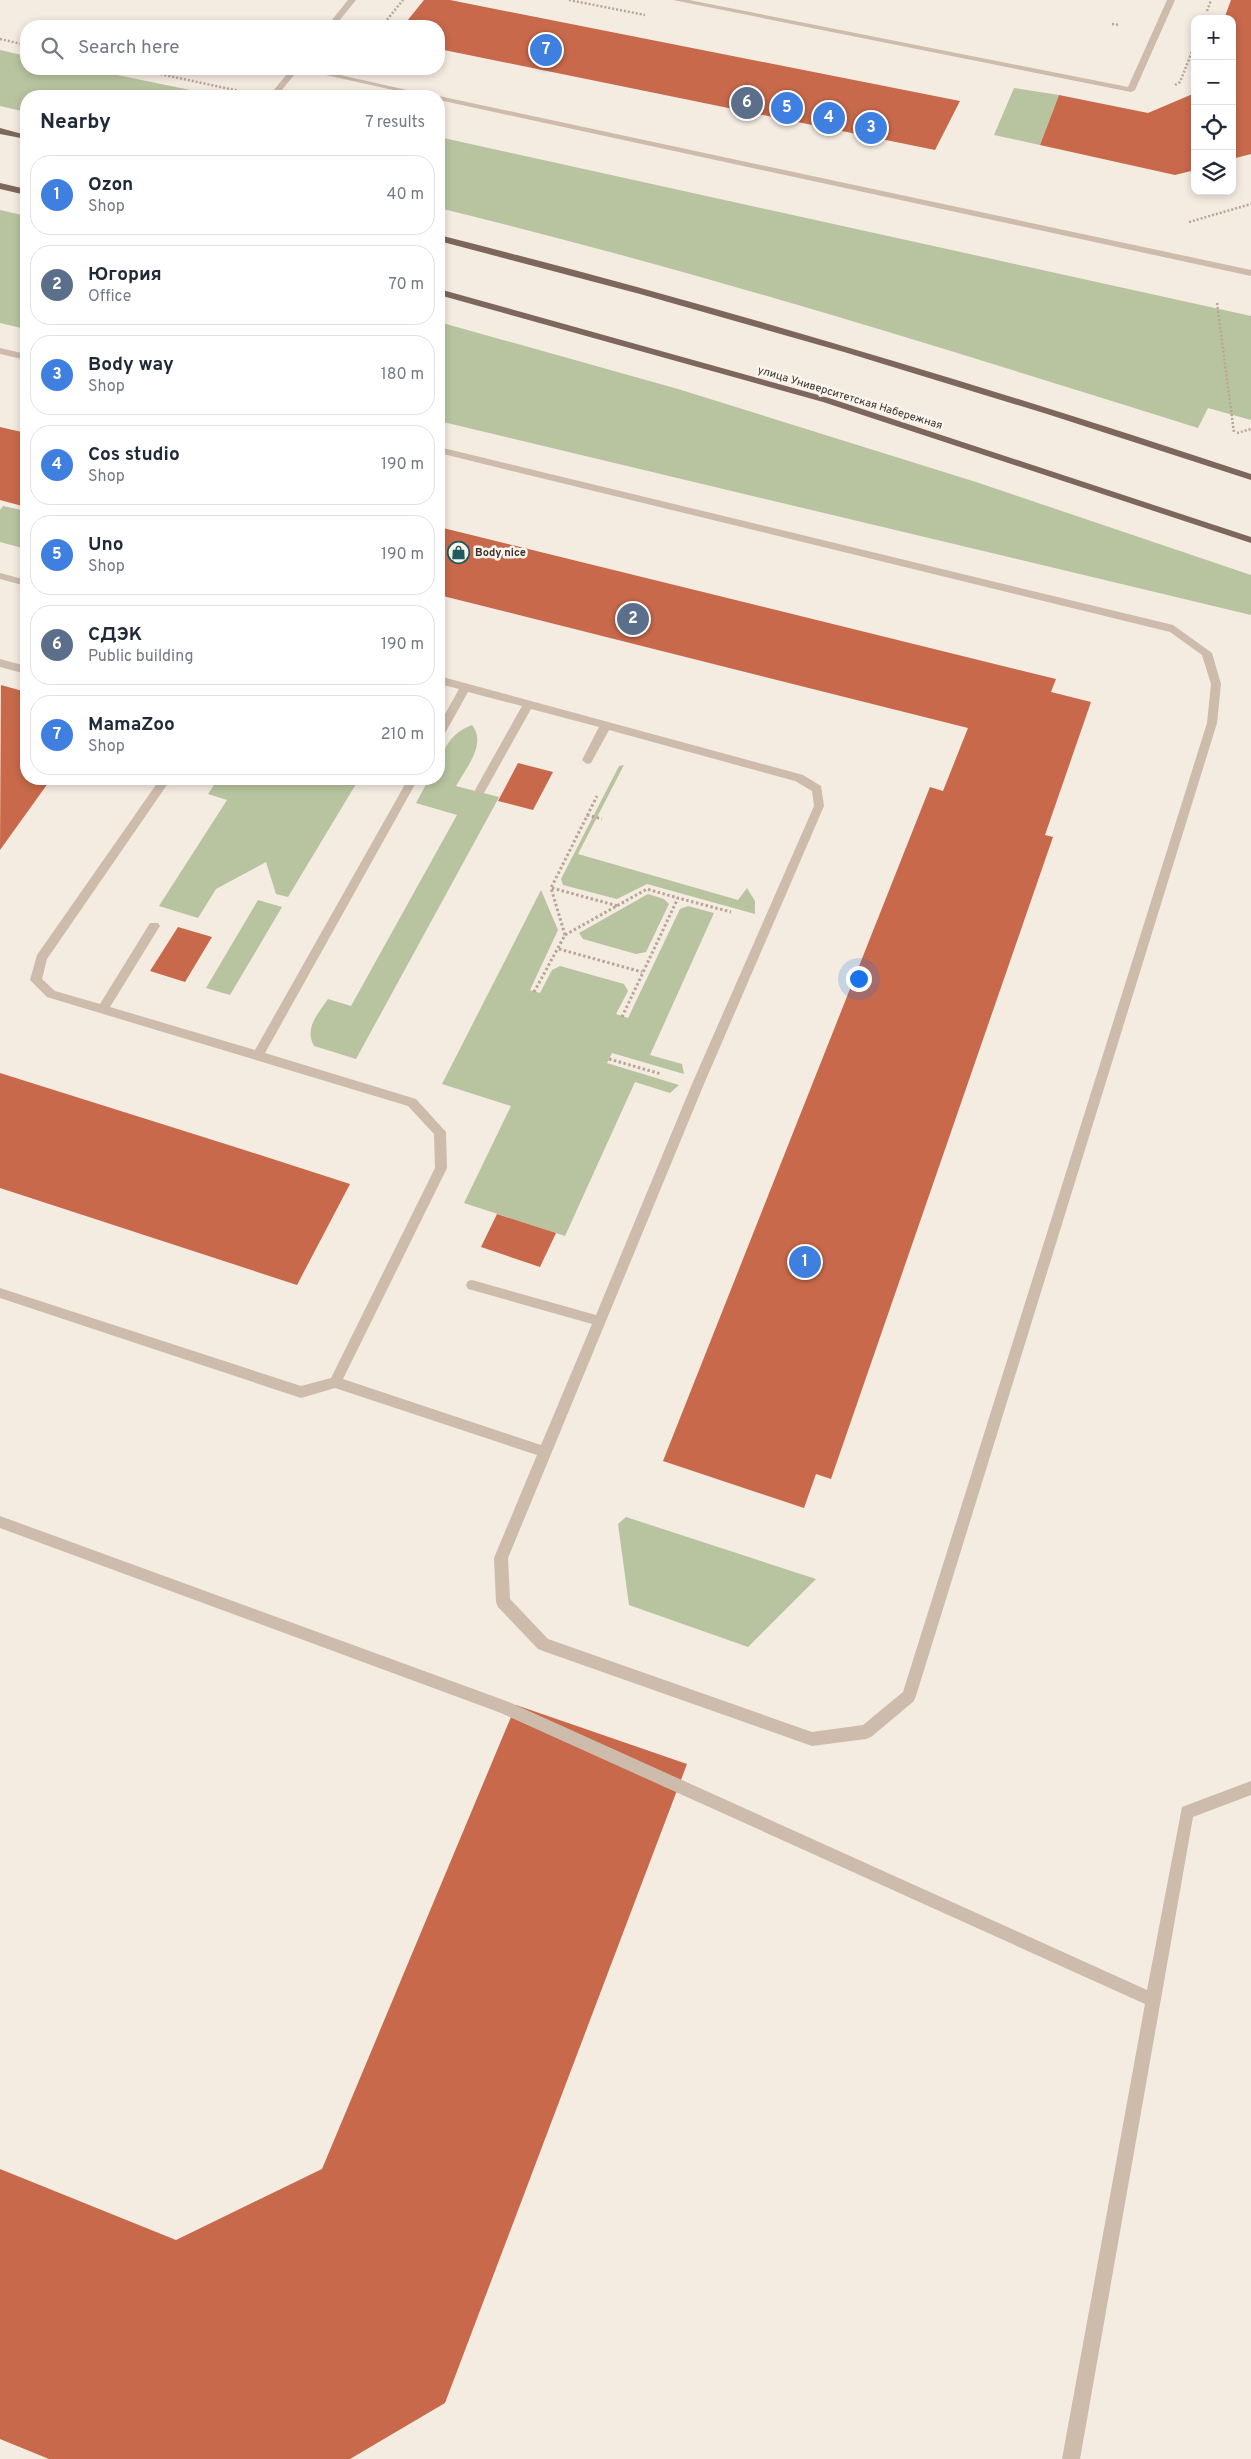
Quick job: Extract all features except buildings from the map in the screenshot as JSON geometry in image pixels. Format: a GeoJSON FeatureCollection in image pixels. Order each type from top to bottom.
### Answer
{"type":"FeatureCollection","features":[{"type":"Feature","properties":{"kind":"main road"},"geometry":{"type":"LineString","coordinates":[[0,131],[20,136]]}},
{"type":"Feature","properties":{"kind":"main road"},"geometry":{"type":"LineString","coordinates":[[0,186],[20,191]]}},
{"type":"Feature","properties":{"kind":"main road"},"geometry":{"type":"LineString","coordinates":[[445,240],[576,274],[907,368],[1150,443],[1251,477]]}},
{"type":"Feature","properties":{"kind":"main road","name":"улица Университетская Набережная"},"geometry":{"type":"LineString","coordinates":[[445,294],[826,400],[1251,540]]}},
{"type":"Feature","properties":{"kind":"lane"},"geometry":{"type":"LineString","coordinates":[[336,20],[352,0]]}},
{"type":"Feature","properties":{"kind":"lane"},"geometry":{"type":"LineString","coordinates":[[677,0],[1131,90],[1171,0]]}},
{"type":"Feature","properties":{"kind":"lane"},"geometry":{"type":"LineString","coordinates":[[278,90],[291,75]]}},
{"type":"Feature","properties":{"kind":"lane"},"geometry":{"type":"LineString","coordinates":[[330,75],[402,90]]}},
{"type":"Feature","properties":{"kind":"lane"},"geometry":{"type":"LineString","coordinates":[[445,99],[1251,273]]}},
{"type":"Feature","properties":{"kind":"lane"},"geometry":{"type":"LineString","coordinates":[[0,351],[20,356]]}},
{"type":"Feature","properties":{"kind":"lane"},"geometry":{"type":"LineString","coordinates":[[445,451],[1173,629],[1207,653],[1216,684],[1212,723],[909,1696],[866,1732],[812,1739],[543,1644],[503,1602],[501,1558],[698,1084],[819,806],[817,789],[799,778],[445,681]]}},
{"type":"Feature","properties":{"kind":"lane"},"geometry":{"type":"LineString","coordinates":[[0,576],[20,581]]}},
{"type":"Feature","properties":{"kind":"lane"},"geometry":{"type":"LineString","coordinates":[[0,664],[20,669]]}},
{"type":"Feature","properties":{"kind":"lane"},"geometry":{"type":"LineString","coordinates":[[445,723],[466,686]]}},
{"type":"Feature","properties":{"kind":"lane"},"geometry":{"type":"LineString","coordinates":[[480,790],[528,704]]}},
{"type":"Feature","properties":{"kind":"lane"},"geometry":{"type":"LineString","coordinates":[[587,760],[606,725]]}},
{"type":"Feature","properties":{"kind":"lane"},"geometry":{"type":"LineString","coordinates":[[162,785],[41,958],[36,980],[51,994],[258,1054],[412,1102],[440,1132],[441,1168],[335,1382]]}},
{"type":"Feature","properties":{"kind":"lane"},"geometry":{"type":"LineString","coordinates":[[258,1054],[410,785]]}},
{"type":"Feature","properties":{"kind":"lane"},"geometry":{"type":"LineString","coordinates":[[103,1009],[154,926]]}},
{"type":"Feature","properties":{"kind":"lane"},"geometry":{"type":"LineString","coordinates":[[472,1285],[599,1321]]}},
{"type":"Feature","properties":{"kind":"lane"},"geometry":{"type":"LineString","coordinates":[[0,1293],[301,1392],[335,1382],[545,1452]]}},
{"type":"Feature","properties":{"kind":"lane"},"geometry":{"type":"LineString","coordinates":[[0,1522],[504,1707],[1153,2000]]}},
{"type":"Feature","properties":{"kind":"lane"},"geometry":{"type":"LineString","coordinates":[[1071,2459],[1187,1812],[1251,1788]]}},
{"type":"Feature","properties":{"kind":"path"},"geometry":{"type":"LineString","coordinates":[[387,20],[403,0]]}},
{"type":"Feature","properties":{"kind":"path"},"geometry":{"type":"LineString","coordinates":[[0,39],[20,44]]}},
{"type":"Feature","properties":{"kind":"path"},"geometry":{"type":"LineString","coordinates":[[165,75],[237,90]]}},
{"type":"Feature","properties":{"kind":"path"},"geometry":{"type":"LineString","coordinates":[[1216,298],[1234,434],[1251,429]]}},
{"type":"Feature","properties":{"kind":"path"},"geometry":{"type":"LineString","coordinates":[[565,935],[551,888],[600,790]]}},
{"type":"Feature","properties":{"kind":"path"},"geometry":{"type":"LineString","coordinates":[[587,815],[602,819]]}},
{"type":"Feature","properties":{"kind":"path"},"geometry":{"type":"LineString","coordinates":[[551,888],[618,906]]}},
{"type":"Feature","properties":{"kind":"path"},"geometry":{"type":"LineString","coordinates":[[534,992],[565,935],[647,889],[770,922]]}},
{"type":"Feature","properties":{"kind":"path"},"geometry":{"type":"LineString","coordinates":[[622,1017],[678,898]]}},
{"type":"Feature","properties":{"kind":"path"},"geometry":{"type":"LineString","coordinates":[[559,949],[642,972]]}},
{"type":"Feature","properties":{"kind":"path"},"geometry":{"type":"LineString","coordinates":[[609,1059],[698,1084]]}},
{"type":"Feature","properties":{"kind":"green space"},"geometry":{"type":"Polygon","coordinates":[[[0,50],[20,55],[20,75],[117,75],[190,90],[20,90],[20,111],[0,106],[0,50]]]}},
{"type":"Feature","properties":{"kind":"green space"},"geometry":{"type":"Polygon","coordinates":[[[1014,88],[1059,95],[1040,145],[994,135],[1014,88]]]}},
{"type":"Feature","properties":{"kind":"green space"},"geometry":{"type":"Polygon","coordinates":[[[445,138],[1251,316],[1251,420],[1208,408],[1198,428],[915,340],[630,257],[445,210],[445,138]]]}},
{"type":"Feature","properties":{"kind":"green space"},"geometry":{"type":"Polygon","coordinates":[[[0,210],[20,215],[20,328],[0,323],[0,210]]]}},
{"type":"Feature","properties":{"kind":"green space"},"geometry":{"type":"Polygon","coordinates":[[[445,324],[678,389],[976,482],[1251,575],[1251,615],[445,422],[445,324]]]}},
{"type":"Feature","properties":{"kind":"green space"},"geometry":{"type":"Polygon","coordinates":[[[3,506],[20,510],[20,547],[0,542],[0,510],[3,506]]]}},
{"type":"Feature","properties":{"kind":"green space"},"geometry":{"type":"Polygon","coordinates":[[[472,725],[476,732],[476,748],[456,786],[499,797],[356,1059],[314,1046],[311,1039],[311,1027],[317,1016],[328,999],[351,1006],[457,815],[416,803],[426,785],[445,785],[445,748],[451,739],[472,725]]]}},
{"type":"Feature","properties":{"kind":"green space"},"geometry":{"type":"Polygon","coordinates":[[[624,765],[578,854],[738,900],[747,888],[755,901],[755,914],[647,884],[617,899],[563,885],[561,879],[619,766],[624,765]]]}},
{"type":"Feature","properties":{"kind":"green space"},"geometry":{"type":"Polygon","coordinates":[[[214,785],[355,785],[288,897],[276,894],[266,862],[216,889],[198,918],[159,906],[227,800],[208,794],[214,785]]]}},
{"type":"Feature","properties":{"kind":"green space"},"geometry":{"type":"Polygon","coordinates":[[[541,890],[558,930],[530,990],[540,993],[552,970],[560,966],[624,984],[628,991],[616,1014],[628,1018],[680,909],[688,906],[714,913],[650,1055],[682,1064],[684,1074],[612,1053],[607,1063],[679,1085],[670,1093],[635,1082],[565,1236],[464,1203],[511,1106],[442,1084],[541,890]]]}},
{"type":"Feature","properties":{"kind":"green space"},"geometry":{"type":"Polygon","coordinates":[[[648,894],[664,899],[669,904],[646,952],[636,954],[583,939],[579,933],[648,894]]]}},
{"type":"Feature","properties":{"kind":"green space"},"geometry":{"type":"Polygon","coordinates":[[[258,900],[282,907],[230,995],[206,988],[258,900]]]}},
{"type":"Feature","properties":{"kind":"green space"},"geometry":{"type":"Polygon","coordinates":[[[626,1517],[816,1579],[748,1647],[629,1605],[618,1524],[626,1517]]]}},
{"type":"Feature","properties":{"kind":"place","name":"MamaZoo"},"geometry":{"type":"Point","coordinates":[546,50]}},
{"type":"Feature","properties":{"kind":"place","name":"СДЭК"},"geometry":{"type":"Point","coordinates":[747,103]}},
{"type":"Feature","properties":{"kind":"place","name":"Uno"},"geometry":{"type":"Point","coordinates":[787,108]}},
{"type":"Feature","properties":{"kind":"place","name":"Cos studio"},"geometry":{"type":"Point","coordinates":[829,118]}},
{"type":"Feature","properties":{"kind":"place","name":"Body way"},"geometry":{"type":"Point","coordinates":[871,128]}},
{"type":"Feature","properties":{"kind":"place","name":"Body nice"},"geometry":{"type":"Point","coordinates":[459,553]}},
{"type":"Feature","properties":{"kind":"place","name":"Югория"},"geometry":{"type":"Point","coordinates":[633,619]}},
{"type":"Feature","properties":{"kind":"place","name":"Ozon"},"geometry":{"type":"Point","coordinates":[805,1262]}}]}
